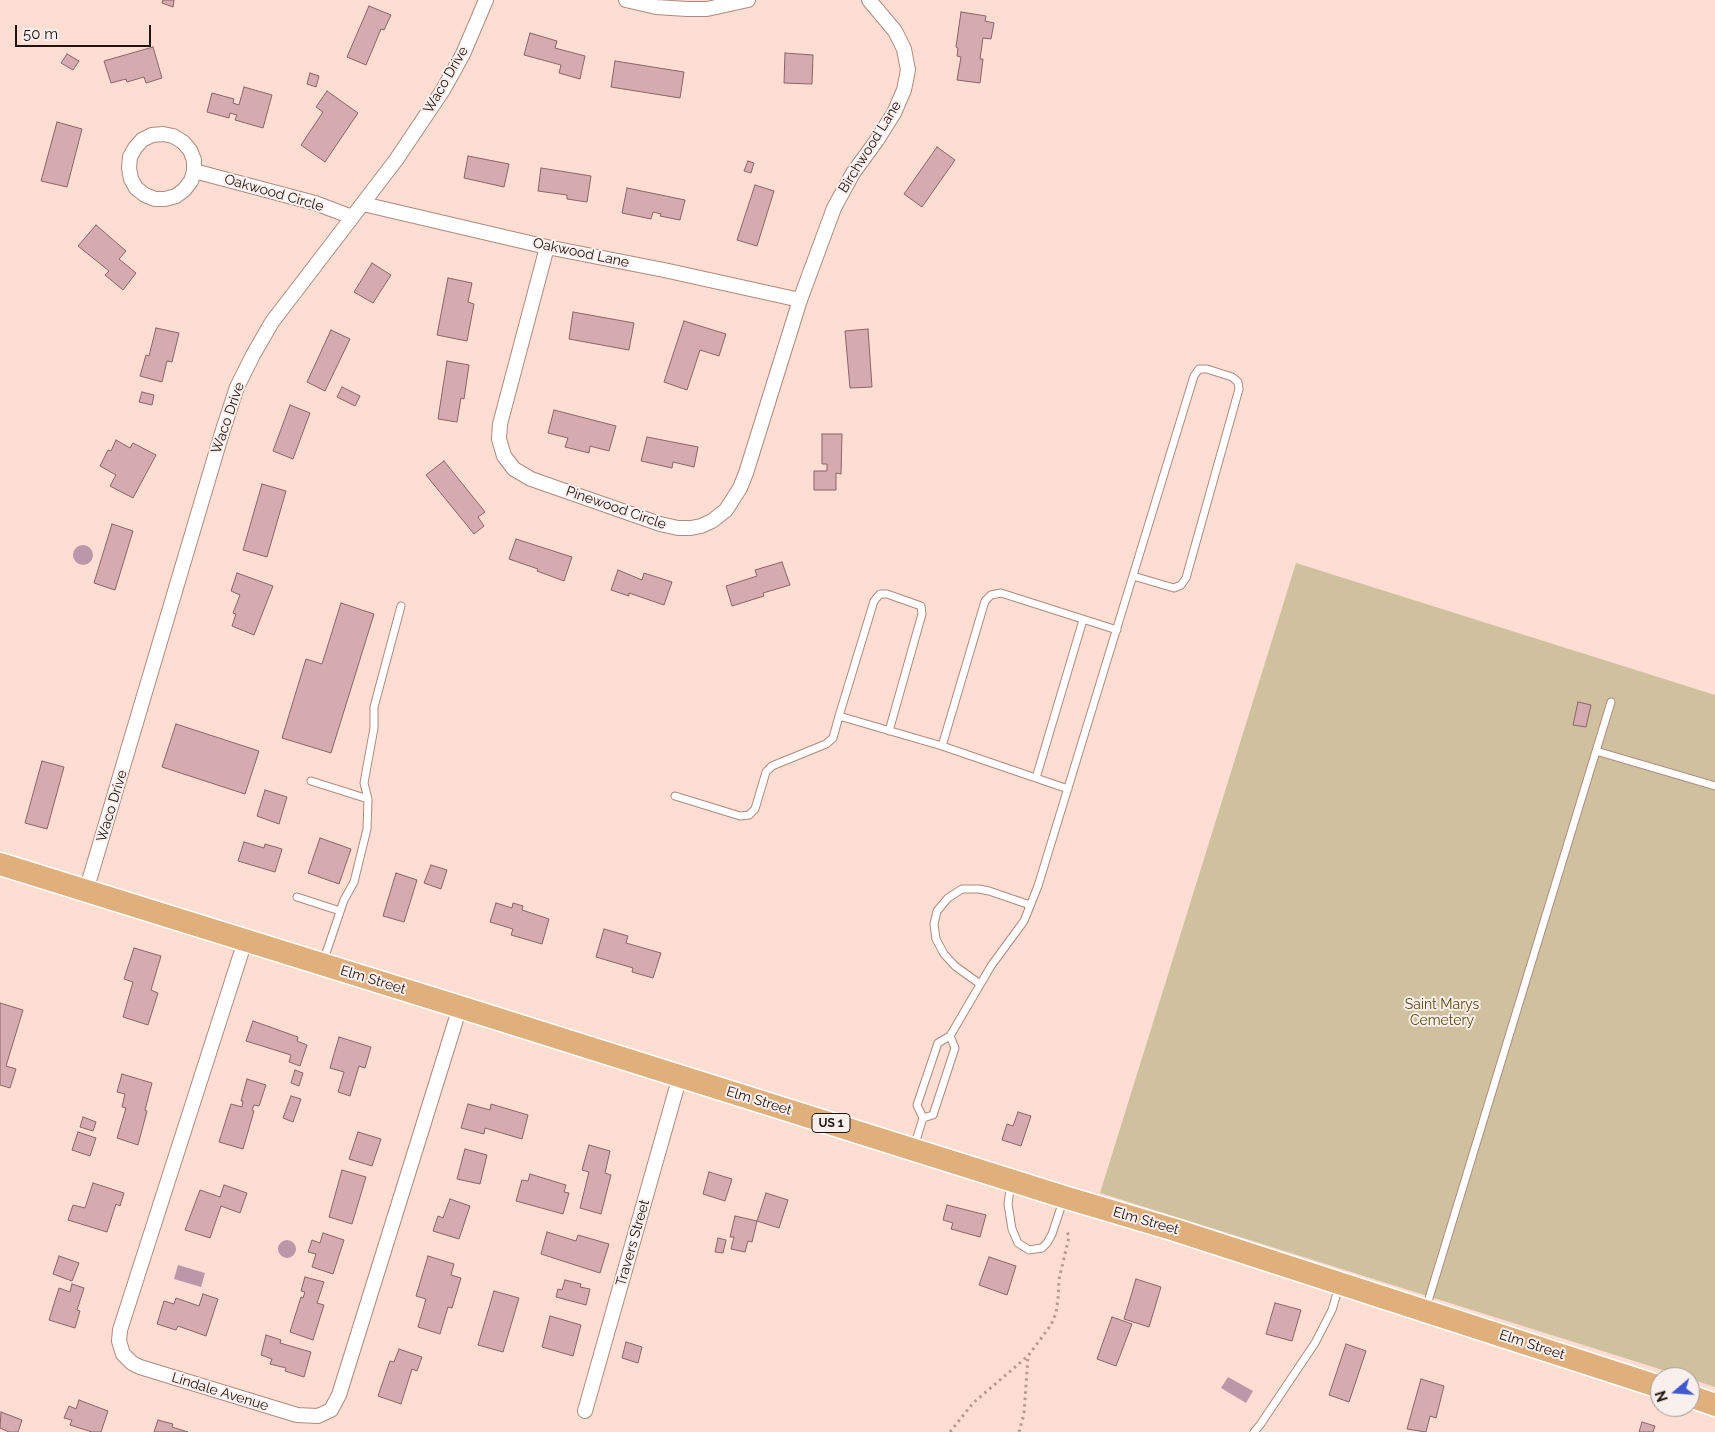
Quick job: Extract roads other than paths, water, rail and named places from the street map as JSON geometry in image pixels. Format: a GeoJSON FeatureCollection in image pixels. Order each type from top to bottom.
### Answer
{"type":"FeatureCollection","features":[{"type":"Feature","properties":{"kind":"main road","name":"Elm Street"},"geometry":{"type":"LineString","coordinates":[[0,864],[1064,1197],[1176,1230],[1650,1384]]}},
{"type":"Feature","properties":{"kind":"main road"},"geometry":{"type":"LineString","coordinates":[[1700,1400],[1715,1405]]}},
{"type":"Feature","properties":{"kind":"street","name":"Waco Drive"},"geometry":{"type":"LineString","coordinates":[[86,891],[229,408],[253,355],[272,322],[414,135],[443,90],[463,54],[486,0]]}},
{"type":"Feature","properties":{"kind":"street"},"geometry":{"type":"LineString","coordinates":[[626,0],[656,7],[686,10],[717,7],[748,0]]}},
{"type":"Feature","properties":{"kind":"street","name":"Birchwood Lane"},"geometry":{"type":"LineString","coordinates":[[800,300],[834,208],[843,190],[894,113],[907,81],[908,61],[904,49],[895,31],[869,0]]}},
{"type":"Feature","properties":{"kind":"street"},"geometry":{"type":"LineString","coordinates":[[163,134],[173,136],[190,150],[194,160],[194,171],[191,181],[176,196],[166,199],[155,199],[141,191],[131,179],[130,157],[142,140],[152,135],[163,134]]}},
{"type":"Feature","properties":{"kind":"street","name":"Oakwood Circle"},"geometry":{"type":"LineString","coordinates":[[194,171],[315,203],[352,217]]}},
{"type":"Feature","properties":{"kind":"street","name":"Oakwood Lane"},"geometry":{"type":"LineString","coordinates":[[363,204],[547,247],[800,300]]}},
{"type":"Feature","properties":{"kind":"street","name":"Pinewood Circle"},"geometry":{"type":"LineString","coordinates":[[547,247],[500,424],[499,439],[504,456],[514,469],[531,479],[678,528],[701,526],[712,521],[726,510],[740,488],[800,300]]}},
{"type":"Feature","properties":{"kind":"street","name":"Lindale Avenue"},"geometry":{"type":"LineString","coordinates":[[245,940],[120,1330],[119,1341],[122,1354],[140,1367],[297,1415],[318,1416],[331,1410],[339,1395],[460,1007]]}},
{"type":"Feature","properties":{"kind":"street","name":"Travers Street"},"geometry":{"type":"LineString","coordinates":[[585,1411],[680,1076]]}},
{"type":"Feature","properties":{"kind":"lane"},"geometry":{"type":"LineString","coordinates":[[914,1149],[923,1118],[917,1105],[938,1043],[950,1036],[991,966],[1024,921],[1038,886],[1194,376],[1198,369],[1207,369],[1232,377],[1238,382],[1239,389],[1186,578],[1181,585],[1174,588],[1133,576]]}},
{"type":"Feature","properties":{"kind":"lane"},"geometry":{"type":"LineString","coordinates":[[942,746],[985,602],[991,595],[1001,593],[1117,630]]}},
{"type":"Feature","properties":{"kind":"lane"},"geometry":{"type":"LineString","coordinates":[[675,796],[740,816],[749,815],[755,809],[766,772],[772,766],[826,744],[833,738],[838,716],[874,601],[880,594],[887,594],[921,606],[922,614],[889,731]]}},
{"type":"Feature","properties":{"kind":"lane"},"geometry":{"type":"LineString","coordinates":[[322,964],[344,900],[354,882],[367,829],[368,799],[364,783],[374,728],[374,707],[401,606]]}},
{"type":"Feature","properties":{"kind":"lane"},"geometry":{"type":"LineString","coordinates":[[1036,778],[1083,620]]}},
{"type":"Feature","properties":{"kind":"lane"},"geometry":{"type":"LineString","coordinates":[[1425,1310],[1611,702]]}},
{"type":"Feature","properties":{"kind":"lane"},"geometry":{"type":"LineString","coordinates":[[838,716],[942,746],[1068,789]]}},
{"type":"Feature","properties":{"kind":"lane"},"geometry":{"type":"LineString","coordinates":[[1596,751],[1715,786]]}},
{"type":"Feature","properties":{"kind":"lane"},"geometry":{"type":"LineString","coordinates":[[311,781],[368,799]]}},
{"type":"Feature","properties":{"kind":"lane"},"geometry":{"type":"LineString","coordinates":[[980,984],[955,966],[944,954],[936,939],[934,924],[937,911],[948,898],[962,889],[989,891],[1030,905]]}},
{"type":"Feature","properties":{"kind":"lane"},"geometry":{"type":"LineString","coordinates":[[297,897],[340,911]]}},
{"type":"Feature","properties":{"kind":"lane"},"geometry":{"type":"LineString","coordinates":[[923,1118],[933,1115],[936,1106],[955,1048],[950,1036]]}},
{"type":"Feature","properties":{"kind":"lane"},"geometry":{"type":"LineString","coordinates":[[1012,1180],[1008,1204],[1012,1229],[1018,1244],[1029,1250],[1042,1248],[1052,1234],[1064,1197]]}},
{"type":"Feature","properties":{"kind":"lane"},"geometry":{"type":"LineString","coordinates":[[1254,1432],[1315,1343],[1332,1310],[1340,1283]]}},
{"type":"Feature","properties":{"kind":"park label","name":"Saint Marys Cemetery"},"geometry":{"type":"Point","coordinates":[1442,1014]}}]}
